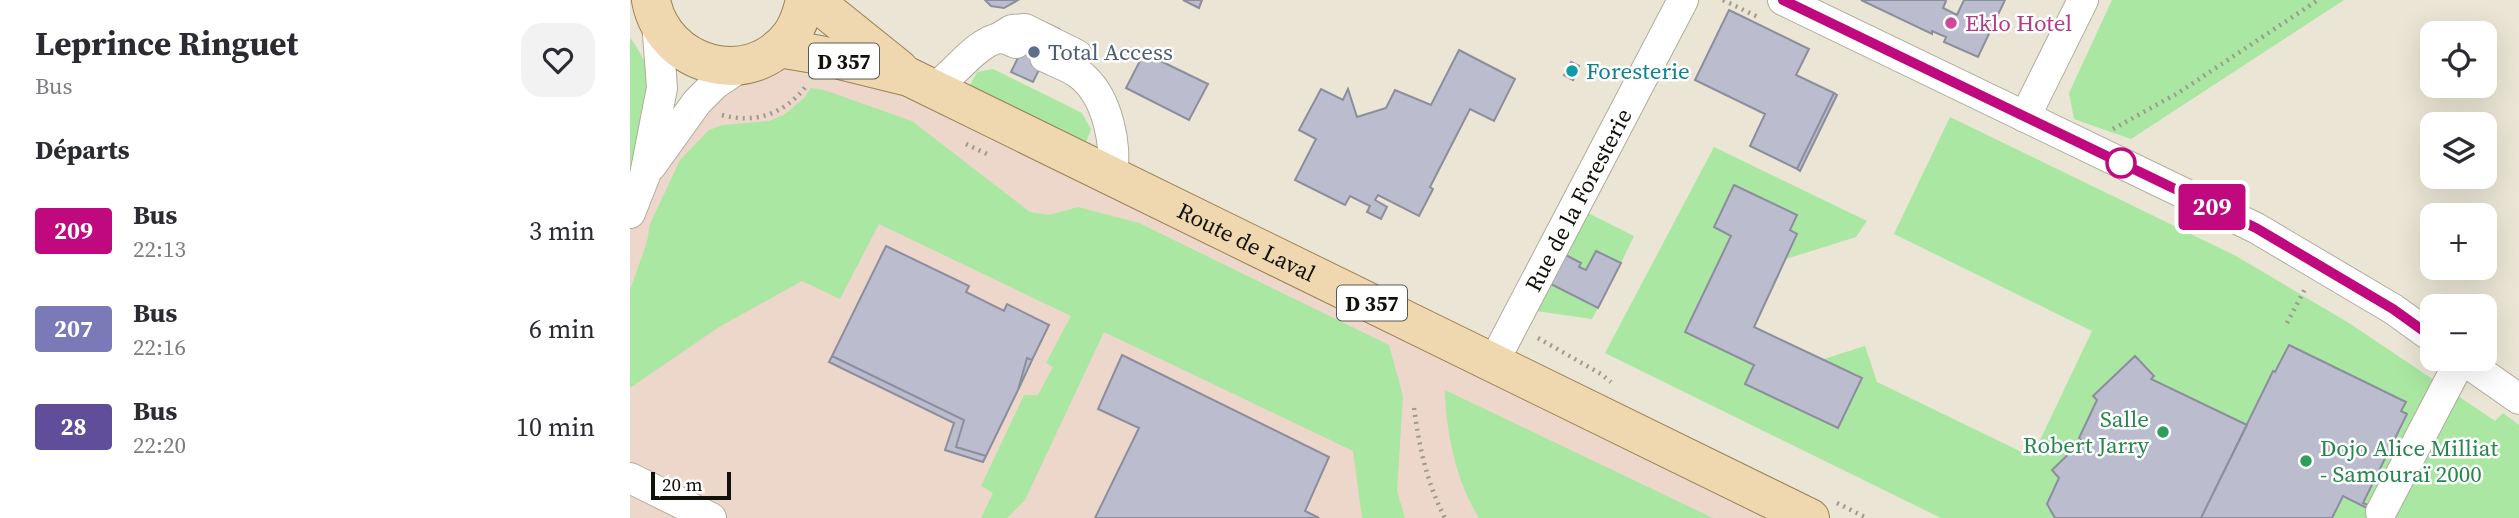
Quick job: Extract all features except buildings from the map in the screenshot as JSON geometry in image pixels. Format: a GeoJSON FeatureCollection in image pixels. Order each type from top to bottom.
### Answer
{"type":"FeatureCollection","features":[{"type":"Feature","properties":{"kind":"main road"},"geometry":{"type":"LineString","coordinates":[[654,11],[672,43],[693,58],[718,66],[743,65],[763,59],[779,48],[800,21],[805,0]]}},
{"type":"Feature","properties":{"kind":"main road","name":"Route de Laval"},"geometry":{"type":"LineString","coordinates":[[813,0],[921,83]]}},
{"type":"Feature","properties":{"kind":"main road","name":"Route de Laval"},"geometry":{"type":"LineString","coordinates":[[779,48],[820,55],[921,83],[1810,518]]}},
{"type":"Feature","properties":{"kind":"street","name":"Rue de la Foresterie"},"geometry":{"type":"LineString","coordinates":[[1493,363],[1683,0]]}},
{"type":"Feature","properties":{"kind":"street"},"geometry":{"type":"LineString","coordinates":[[1783,0],[2256,228],[2393,309],[2420,328]]}},
{"type":"Feature","properties":{"kind":"street"},"geometry":{"type":"LineString","coordinates":[[2025,117],[2082,0]]}},
{"type":"Feature","properties":{"kind":"street"},"geometry":{"type":"LineString","coordinates":[[630,213],[645,175],[662,88],[654,11]]}},
{"type":"Feature","properties":{"kind":"street"},"geometry":{"type":"LineString","coordinates":[[1023,47],[1012,30],[1025,29],[1077,54],[1085,78],[1098,96],[1114,143],[1112,176]]}},
{"type":"Feature","properties":{"kind":"street"},"geometry":{"type":"LineString","coordinates":[[921,83],[950,78],[968,57],[985,43],[1023,47],[1085,78]]}},
{"type":"Feature","properties":{"kind":"street"},"geometry":{"type":"LineString","coordinates":[[645,175],[697,102],[715,84],[743,65]]}},
{"type":"Feature","properties":{"kind":"street"},"geometry":{"type":"LineString","coordinates":[[2381,512],[2456,371]]}},
{"type":"Feature","properties":{"kind":"street"},"geometry":{"type":"LineString","coordinates":[[2479,371],[2519,399]]}},
{"type":"Feature","properties":{"kind":"street"},"geometry":{"type":"LineString","coordinates":[[630,478],[710,518]]}},
{"type":"Feature","properties":{"kind":"path"},"geometry":{"type":"LineString","coordinates":[[2071,139],[2079,124],[2103,134],[2178,93],[2318,0]]}},
{"type":"Feature","properties":{"kind":"path"},"geometry":{"type":"LineString","coordinates":[[2287,323],[2308,284]]}},
{"type":"Feature","properties":{"kind":"path"},"geometry":{"type":"LineString","coordinates":[[1414,408],[1418,439],[1429,480],[1435,500],[1445,518]]}},
{"type":"Feature","properties":{"kind":"shaded area"},"geometry":{"type":"Polygon","coordinates":[[[820,55],[1810,518],[630,518],[630,213],[715,84],[820,55]]]}},
{"type":"Feature","properties":{"kind":"green space"},"geometry":{"type":"Polygon","coordinates":[[[2112,0],[2344,0],[2131,139],[2074,119],[2069,93],[2112,0]]]}},
{"type":"Feature","properties":{"kind":"green space"},"geometry":{"type":"Polygon","coordinates":[[[630,37],[645,62],[649,92],[646,118],[630,168],[630,37]]]}},
{"type":"Feature","properties":{"kind":"green space"},"geometry":{"type":"Polygon","coordinates":[[[993,69],[1082,113],[1091,129],[1085,145],[969,87],[977,72],[993,69]]]}},
{"type":"Feature","properties":{"kind":"green space"},"geometry":{"type":"Polygon","coordinates":[[[811,88],[824,90],[912,121],[1030,212],[1049,215],[1078,207],[1139,223],[1389,345],[1403,396],[1397,491],[1405,518],[1362,518],[1353,451],[1104,332],[1025,500],[1007,518],[981,518],[993,493],[981,486],[1024,395],[1038,395],[1053,367],[1046,363],[1071,316],[879,224],[840,299],[802,281],[719,327],[630,388],[630,290],[647,242],[650,224],[680,160],[709,130],[723,125],[769,121],[784,115],[804,98],[811,88]]]}},
{"type":"Feature","properties":{"kind":"green space"},"geometry":{"type":"Polygon","coordinates":[[[1950,117],[2236,256],[2349,323],[2495,421],[2503,413],[2519,425],[2519,518],[1941,518],[1605,353],[1714,147],[1867,221],[1856,237],[1786,259],[1797,234],[1790,230],[1797,215],[1734,185],[1714,227],[1731,236],[1686,333],[1754,365],[1745,384],[1865,346],[1877,382],[2032,457],[2092,331],[1894,234],[1950,117]]]}},
{"type":"Feature","properties":{"kind":"green space"},"geometry":{"type":"Polygon","coordinates":[[[1582,210],[1634,236],[1621,263],[1586,270],[1579,267],[1581,263],[1560,252],[1582,210]]]}},
{"type":"Feature","properties":{"kind":"green space"},"geometry":{"type":"Polygon","coordinates":[[[1545,281],[1598,308],[1592,319],[1529,310],[1545,281]]]}},
{"type":"Feature","properties":{"kind":"green space"},"geometry":{"type":"Polygon","coordinates":[[[1445,390],[1713,518],[1479,518],[1458,473],[1448,423],[1445,390]]]}},
{"type":"Feature","properties":{"kind":"bus line","name":"209"},"geometry":{"type":"LineString","coordinates":[[1783,0],[2256,228],[2393,309],[2420,328]]}},
{"type":"Feature","properties":{"kind":"place","name":"Eklo Hotel"},"geometry":{"type":"Point","coordinates":[1951,23]}},
{"type":"Feature","properties":{"kind":"place","name":"Total Access"},"geometry":{"type":"Point","coordinates":[1034,52]}},
{"type":"Feature","properties":{"kind":"place","name":"Foresterie"},"geometry":{"type":"Point","coordinates":[1572,71]}},
{"type":"Feature","properties":{"kind":"place","name":"Salle Robert Jarry"},"geometry":{"type":"Point","coordinates":[2163,432]}},
{"type":"Feature","properties":{"kind":"place","name":"Dojo Alice Milliat - Samouraï 2000"},"geometry":{"type":"Point","coordinates":[2306,461]}}]}
